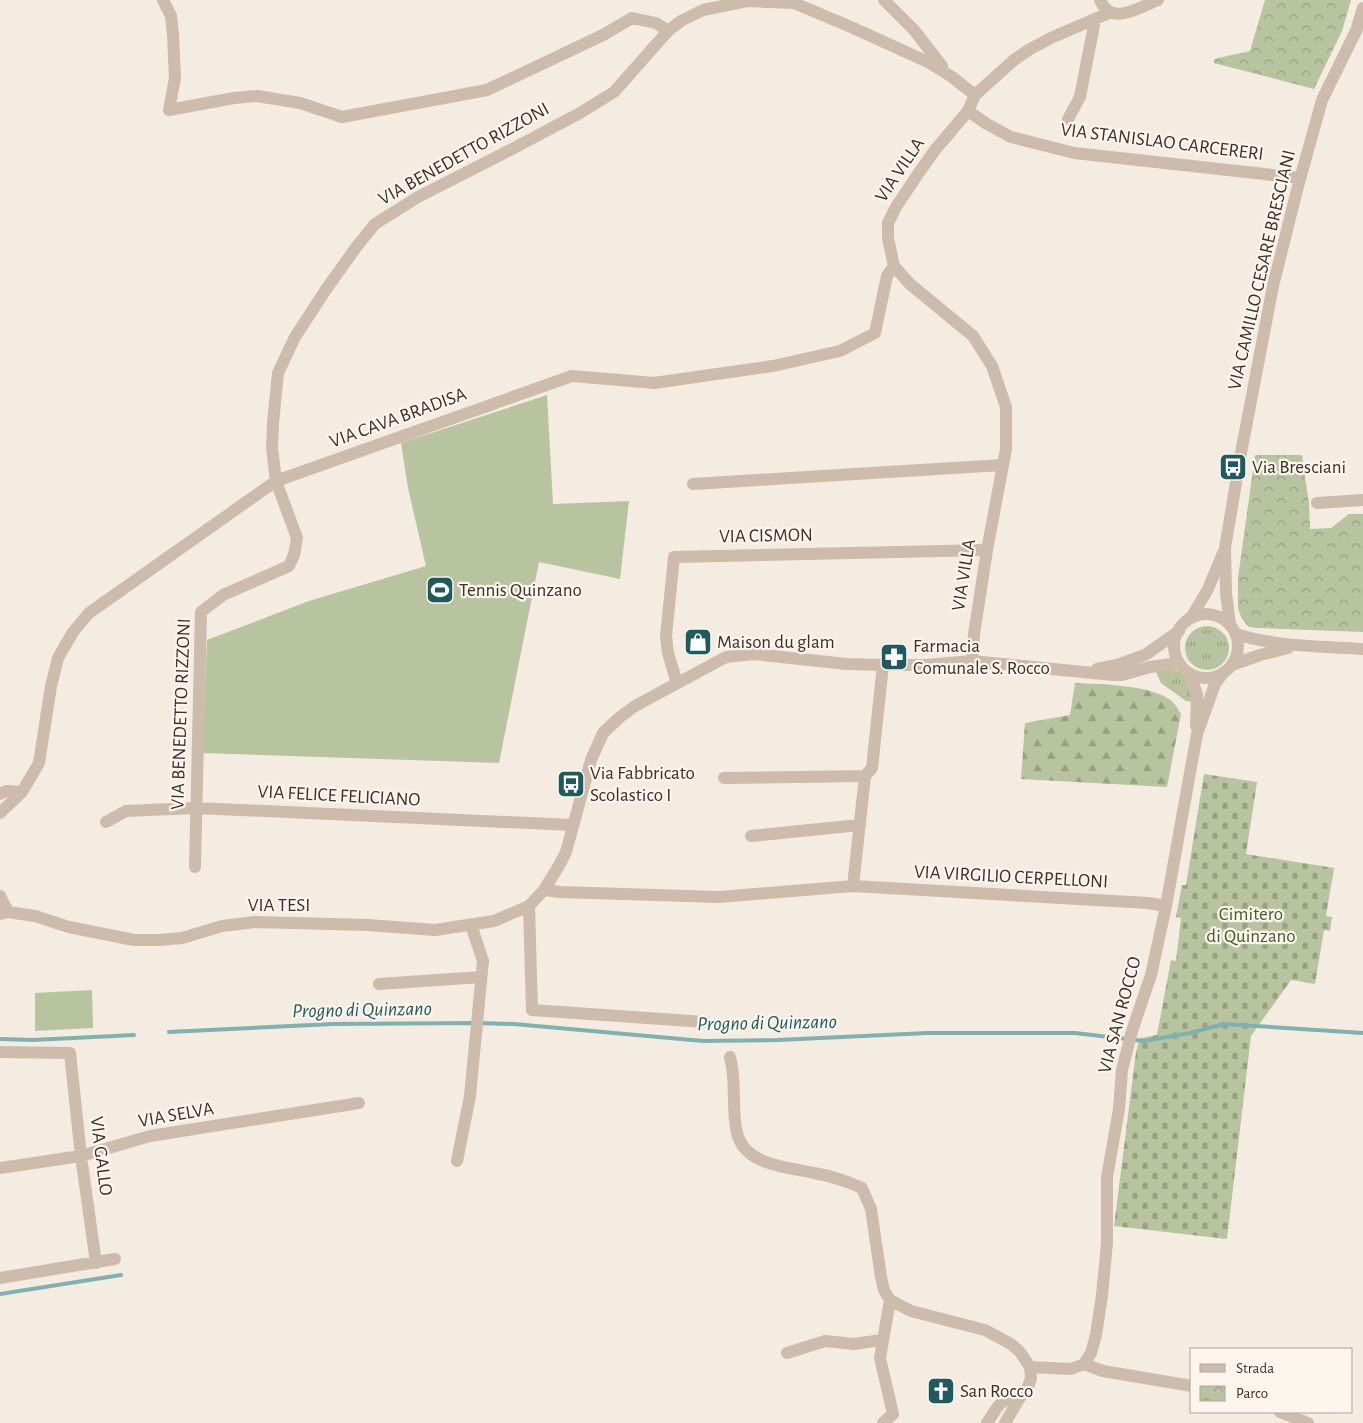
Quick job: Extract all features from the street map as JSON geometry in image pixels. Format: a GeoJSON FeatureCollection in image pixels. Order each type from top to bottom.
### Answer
{"type":"FeatureCollection","features":[{"type":"Feature","properties":{"kind":"street"},"geometry":{"type":"LineString","coordinates":[[163,0],[171,16],[176,78],[169,110],[234,98],[257,96],[300,103],[342,117],[487,90],[603,35],[632,18],[656,23],[668,31]]}},
{"type":"Feature","properties":{"kind":"street"},"geometry":{"type":"LineString","coordinates":[[884,0],[914,30],[931,54],[952,77],[974,95]]}},
{"type":"Feature","properties":{"kind":"street"},"geometry":{"type":"LineString","coordinates":[[1100,0],[1103,7],[1111,12]]}},
{"type":"Feature","properties":{"kind":"street","name":"VIA BENEDETTO RIZZONI"},"geometry":{"type":"LineString","coordinates":[[195,867],[201,612],[223,595],[289,566],[294,556],[296,538],[276,481],[272,448],[278,373],[295,337],[327,288],[375,224],[418,197],[580,113],[614,92],[668,31],[680,21],[703,10],[747,1],[794,3],[928,62],[952,77]]}},
{"type":"Feature","properties":{"kind":"street","name":"VIA VILLA"},"geometry":{"type":"LineString","coordinates":[[972,661],[974,634],[987,550],[1006,449],[1006,407],[992,366],[973,336],[910,284],[894,266],[888,238],[888,223],[935,150],[968,111],[974,95],[1014,60],[1030,49],[1054,37],[1111,12],[1119,14],[1128,13],[1151,2]]}},
{"type":"Feature","properties":{"kind":"street","name":"VIA CAMILLO CESARE BRESCIANI"},"geometry":{"type":"LineString","coordinates":[[1233,630],[1226,593],[1225,548],[1273,286],[1322,100],[1359,32],[1363,8]]}},
{"type":"Feature","properties":{"kind":"street"},"geometry":{"type":"LineString","coordinates":[[1068,119],[1080,97],[1095,20]]}},
{"type":"Feature","properties":{"kind":"street","name":"VIA STANISLAO CARCERERI"},"geometry":{"type":"LineString","coordinates":[[968,111],[1011,137],[1074,153],[1300,178]]}},
{"type":"Feature","properties":{"kind":"street","name":"VIA CAVA BRADISA"},"geometry":{"type":"LineString","coordinates":[[1,814],[22,792],[39,763],[54,673],[58,658],[73,632],[89,613],[276,481],[572,376],[654,383],[772,366],[840,351],[876,333],[887,276],[894,266]]}},
{"type":"Feature","properties":{"kind":"street"},"geometry":{"type":"LineString","coordinates":[[693,484],[1002,465]]}},
{"type":"Feature","properties":{"kind":"street"},"geometry":{"type":"LineString","coordinates":[[1317,503],[1363,500]]}},
{"type":"Feature","properties":{"kind":"street","name":"VIA CAMILLO CESARE BRESCIANI"},"geometry":{"type":"LineString","coordinates":[[1191,618],[1208,589],[1225,548]]}},
{"type":"Feature","properties":{"kind":"street","name":"VIA CISMON"},"geometry":{"type":"LineString","coordinates":[[677,683],[668,653],[666,636],[674,557],[987,550]]}},
{"type":"Feature","properties":{"kind":"street"},"geometry":{"type":"LineString","coordinates":[[1298,646],[1260,654],[1210,678],[1201,678],[1189,672],[1179,662],[1175,652],[1179,631],[1191,618],[1199,615],[1211,615],[1222,618],[1233,630],[1256,640],[1298,646],[1363,649]]}},
{"type":"Feature","properties":{"kind":"street"},"geometry":{"type":"LineString","coordinates":[[1227,669],[1237,655],[1238,646],[1233,630]]}},
{"type":"Feature","properties":{"kind":"street"},"geometry":{"type":"LineString","coordinates":[[1084,672],[1117,665],[1145,654],[1179,631]]}},
{"type":"Feature","properties":{"kind":"street","name":"VIA TESI"},"geometry":{"type":"LineString","coordinates":[[4,913],[35,916],[69,927],[134,940],[182,938],[232,924],[255,922],[368,925],[435,930],[494,921],[529,906],[544,890],[563,859],[592,760],[603,733],[635,706],[726,656],[754,654],[846,664],[883,665],[926,665],[972,661],[1122,675],[1150,667],[1179,662]]}},
{"type":"Feature","properties":{"kind":"street"},"geometry":{"type":"LineString","coordinates":[[853,886],[865,776],[872,768],[883,665]]}},
{"type":"Feature","properties":{"kind":"street","name":"VIA SAN ROCCO"},"geometry":{"type":"LineString","coordinates":[[1196,734],[1215,684],[1227,669]]}},
{"type":"Feature","properties":{"kind":"street","name":"VIA SAN ROCCO"},"geometry":{"type":"LineString","coordinates":[[1084,1364],[1091,1353],[1096,1334],[1102,1295],[1107,1243],[1107,1177],[1126,1053],[1151,975],[1166,906],[1196,734],[1197,694],[1189,672]]}},
{"type":"Feature","properties":{"kind":"street"},"geometry":{"type":"LineString","coordinates":[[724,778],[865,776]]}},
{"type":"Feature","properties":{"kind":"street"},"geometry":{"type":"LineString","coordinates":[[0,794],[6,791],[22,792]]}},
{"type":"Feature","properties":{"kind":"street","name":"VIA FELICE FELICIANO"},"geometry":{"type":"LineString","coordinates":[[106,822],[126,811],[196,808],[573,825]]}},
{"type":"Feature","properties":{"kind":"street"},"geometry":{"type":"LineString","coordinates":[[751,836],[860,825]]}},
{"type":"Feature","properties":{"kind":"street","name":"VIA VIRGILIO CERPELLONI"},"geometry":{"type":"LineString","coordinates":[[544,890],[719,897],[853,886],[1148,903],[1166,906]]}},
{"type":"Feature","properties":{"kind":"street"},"geometry":{"type":"LineString","coordinates":[[0,896],[4,913]]}},
{"type":"Feature","properties":{"kind":"street"},"geometry":{"type":"LineString","coordinates":[[529,906],[532,1010],[705,1022]]}},
{"type":"Feature","properties":{"kind":"street"},"geometry":{"type":"LineString","coordinates":[[457,1161],[470,1096],[483,961],[471,925]]}},
{"type":"Feature","properties":{"kind":"street"},"geometry":{"type":"LineString","coordinates":[[379,984],[481,977]]}},
{"type":"Feature","properties":{"kind":"street","name":"VIA GALLO"},"geometry":{"type":"LineString","coordinates":[[0,1052],[70,1053],[81,1156],[96,1263]]}},
{"type":"Feature","properties":{"kind":"street"},"geometry":{"type":"LineString","coordinates":[[730,1057],[734,1084],[734,1119],[738,1136],[744,1148],[757,1158],[775,1165],[830,1176],[862,1188],[872,1209],[881,1277],[884,1290],[890,1300],[911,1311],[985,1330],[1011,1344],[1020,1352],[1030,1367],[1031,1378],[1028,1387],[1005,1423]]}},
{"type":"Feature","properties":{"kind":"street","name":"VIA SELVA"},"geometry":{"type":"LineString","coordinates":[[0,1168],[81,1156],[150,1136],[359,1103]]}},
{"type":"Feature","properties":{"kind":"street"},"geometry":{"type":"LineString","coordinates":[[0,1278],[115,1259]]}},
{"type":"Feature","properties":{"kind":"street"},"geometry":{"type":"LineString","coordinates":[[883,1423],[893,1414],[880,1358],[890,1300]]}},
{"type":"Feature","properties":{"kind":"street"},"geometry":{"type":"LineString","coordinates":[[787,1354],[825,1341],[854,1344],[882,1340]]}},
{"type":"Feature","properties":{"kind":"street"},"geometry":{"type":"LineString","coordinates":[[1030,1367],[1071,1369],[1084,1364],[1103,1371],[1190,1386]]}},
{"type":"Feature","properties":{"kind":"street"},"geometry":{"type":"LineString","coordinates":[[986,1423],[1002,1401],[1009,1398],[1019,1399]]}},
{"type":"Feature","properties":{"kind":"street"},"geometry":{"type":"LineString","coordinates":[[1283,1413],[1308,1423]]}},
{"type":"Feature","properties":{"kind":"green space"},"geometry":{"type":"Polygon","coordinates":[[[1265,0],[1351,0],[1342,31],[1314,89],[1214,63],[1214,59],[1250,51],[1265,0]]]}},
{"type":"Feature","properties":{"kind":"green space","name":"Tennis Quinzano"},"geometry":{"type":"Polygon","coordinates":[[[547,395],[553,504],[629,501],[620,579],[539,562],[499,763],[202,753],[207,640],[309,601],[426,566],[408,488],[401,443],[547,395]]]}},
{"type":"Feature","properties":{"kind":"green space"},"geometry":{"type":"Polygon","coordinates":[[[1255,455],[1302,455],[1309,504],[1310,529],[1331,528],[1349,514],[1363,514],[1363,632],[1258,628],[1249,627],[1242,619],[1238,609],[1238,578],[1255,455]]]}},
{"type":"Feature","properties":{"kind":"green space"},"geometry":{"type":"Polygon","coordinates":[[[1207,626],[1219,630],[1225,636],[1229,648],[1225,660],[1219,666],[1207,670],[1195,666],[1189,660],[1185,648],[1189,636],[1195,630],[1207,626]]]}},
{"type":"Feature","properties":{"kind":"green space"},"geometry":{"type":"Polygon","coordinates":[[[1171,669],[1182,673],[1188,681],[1193,702],[1186,701],[1161,683],[1155,670],[1171,669]]]}},
{"type":"Feature","properties":{"kind":"green space"},"geometry":{"type":"Polygon","coordinates":[[[1075,683],[1137,688],[1160,694],[1174,704],[1181,714],[1167,787],[1021,779],[1025,723],[1070,715],[1075,683]]]}},
{"type":"Feature","properties":{"kind":"green space","name":"Cimitero di Quinzano"},"geometry":{"type":"Polygon","coordinates":[[[1204,774],[1257,782],[1246,854],[1334,868],[1326,916],[1332,917],[1330,931],[1324,930],[1315,984],[1291,980],[1251,1036],[1227,1239],[1114,1226],[1136,1052],[1140,1038],[1157,1035],[1171,960],[1176,961],[1181,918],[1176,917],[1182,885],[1186,885],[1204,774]]]}},
{"type":"Feature","properties":{"kind":"green space"},"geometry":{"type":"Polygon","coordinates":[[[92,990],[93,1028],[35,1031],[35,993],[92,990]]]}},
{"type":"Feature","properties":{"kind":"waterway","name":"Progno di Quinzano"},"geometry":{"type":"LineString","coordinates":[[169,1032],[333,1024],[478,1023],[514,1024],[703,1041],[778,1040],[927,1033],[1075,1033],[1144,1041],[1190,1033],[1224,1024],[1363,1033]]}},
{"type":"Feature","properties":{"kind":"waterway"},"geometry":{"type":"LineString","coordinates":[[0,1039],[33,1040],[134,1035]]}},
{"type":"Feature","properties":{"kind":"waterway"},"geometry":{"type":"LineString","coordinates":[[0,1294],[121,1275]]}},
{"type":"Feature","properties":{"kind":"place","name":"Via Bresciani"},"geometry":{"type":"Point","coordinates":[1233,467]}},
{"type":"Feature","properties":{"kind":"place","name":"Tennis Quinzano"},"geometry":{"type":"Point","coordinates":[440,590]}},
{"type":"Feature","properties":{"kind":"place","name":"Maison du glam"},"geometry":{"type":"Point","coordinates":[698,642]}},
{"type":"Feature","properties":{"kind":"place","name":"Farmacia Comunale S. Rocco"},"geometry":{"type":"Point","coordinates":[894,657]}},
{"type":"Feature","properties":{"kind":"place","name":"Via Fabbricato Scolastico I"},"geometry":{"type":"Point","coordinates":[571,784]}},
{"type":"Feature","properties":{"kind":"place","name":"San Rocco"},"geometry":{"type":"Point","coordinates":[941,1391]}}]}
